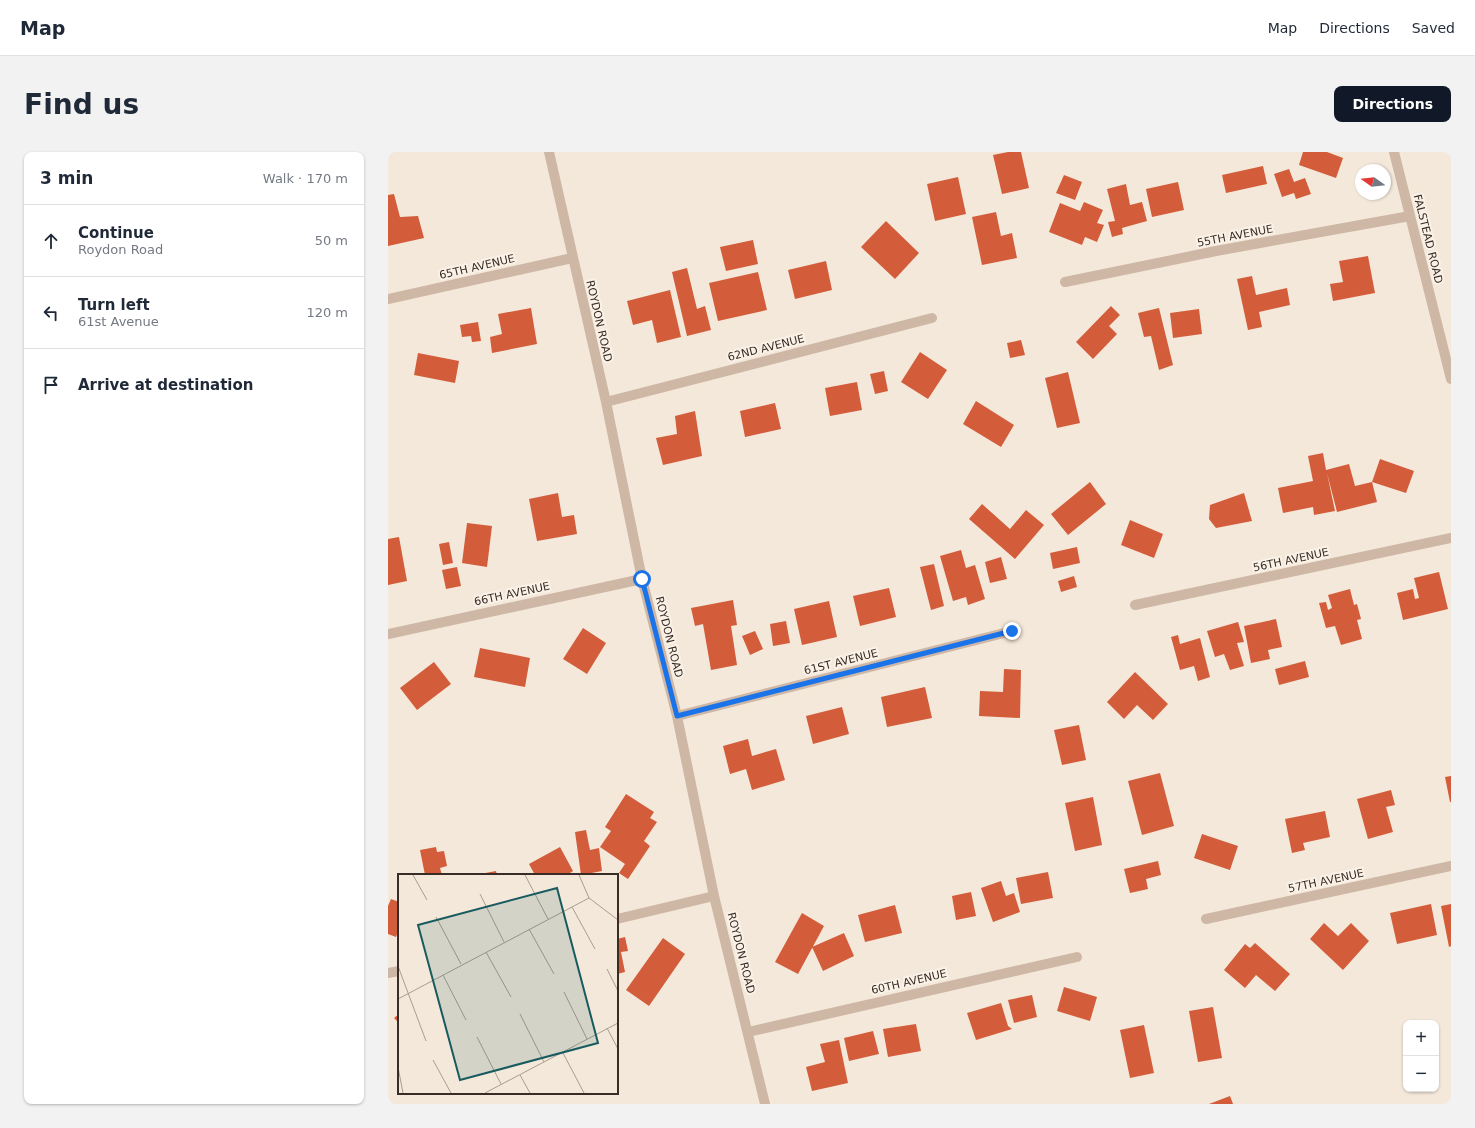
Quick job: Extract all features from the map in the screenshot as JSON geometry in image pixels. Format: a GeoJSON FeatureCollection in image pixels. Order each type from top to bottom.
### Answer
{"type":"FeatureCollection","features":[{"type":"Feature","properties":{"kind":"street","name":"ROYDON ROAD"},"geometry":{"type":"LineString","coordinates":[[549,152],[606,402],[642,579],[677,716],[714,896],[765,1104]]}},
{"type":"Feature","properties":{"kind":"street","name":"FALSTEAD ROAD"},"geometry":{"type":"LineString","coordinates":[[1394,152],[1451,379]]}},
{"type":"Feature","properties":{"kind":"street","name":"55TH AVENUE"},"geometry":{"type":"LineString","coordinates":[[1065,282],[1224,250],[1410,216]]}},
{"type":"Feature","properties":{"kind":"street","name":"65TH AVENUE"},"geometry":{"type":"LineString","coordinates":[[388,299],[572,258]]}},
{"type":"Feature","properties":{"kind":"street","name":"62ND AVENUE"},"geometry":{"type":"LineString","coordinates":[[606,402],[932,318]]}},
{"type":"Feature","properties":{"kind":"street","name":"56TH AVENUE"},"geometry":{"type":"LineString","coordinates":[[1136,605],[1451,538]]}},
{"type":"Feature","properties":{"kind":"street","name":"66TH AVENUE"},"geometry":{"type":"LineString","coordinates":[[388,634],[642,579]]}},
{"type":"Feature","properties":{"kind":"street","name":"61ST AVENUE"},"geometry":{"type":"LineString","coordinates":[[677,716],[1012,631]]}},
{"type":"Feature","properties":{"kind":"street","name":"57TH AVENUE"},"geometry":{"type":"LineString","coordinates":[[1206,919],[1451,866]]}},
{"type":"Feature","properties":{"kind":"street"},"geometry":{"type":"LineString","coordinates":[[618,919],[714,896]]}},
{"type":"Feature","properties":{"kind":"street","name":"60TH AVENUE"},"geometry":{"type":"LineString","coordinates":[[748,1032],[1077,957]]}},
{"type":"Feature","properties":{"kind":"street"},"geometry":{"type":"LineString","coordinates":[[388,973],[398,970]]}},
{"type":"Feature","properties":{"kind":"building"},"geometry":{"type":"Polygon","coordinates":[[[1008,152],[1021,152],[1029,188],[1002,194],[993,155],[1008,152]]]}},
{"type":"Feature","properties":{"kind":"building"},"geometry":{"type":"Polygon","coordinates":[[[1303,152],[1327,152],[1343,158],[1336,178],[1299,165],[1303,152]]]}},
{"type":"Feature","properties":{"kind":"building"},"geometry":{"type":"Polygon","coordinates":[[[1263,166],[1267,184],[1226,193],[1222,175],[1263,166]]]}},
{"type":"Feature","properties":{"kind":"building"},"geometry":{"type":"Polygon","coordinates":[[[1289,169],[1294,182],[1305,178],[1311,194],[1296,199],[1294,193],[1282,197],[1274,174],[1289,169]]]}},
{"type":"Feature","properties":{"kind":"building"},"geometry":{"type":"Polygon","coordinates":[[[1064,175],[1082,182],[1075,200],[1056,193],[1064,175]]]}},
{"type":"Feature","properties":{"kind":"building"},"geometry":{"type":"Polygon","coordinates":[[[958,177],[966,214],[935,221],[927,184],[958,177]]]}},
{"type":"Feature","properties":{"kind":"building"},"geometry":{"type":"Polygon","coordinates":[[[1178,182],[1184,210],[1152,217],[1146,189],[1178,182]]]}},
{"type":"Feature","properties":{"kind":"building"},"geometry":{"type":"Polygon","coordinates":[[[1126,184],[1130,205],[1142,202],[1147,221],[1122,228],[1123,234],[1112,237],[1108,222],[1115,221],[1107,189],[1126,184]]]}},
{"type":"Feature","properties":{"kind":"building"},"geometry":{"type":"Polygon","coordinates":[[[394,194],[400,217],[418,216],[424,238],[388,246],[388,195],[394,194]]]}},
{"type":"Feature","properties":{"kind":"building"},"geometry":{"type":"Polygon","coordinates":[[[1084,202],[1103,210],[1097,223],[1104,225],[1097,242],[1085,237],[1082,245],[1049,232],[1060,203],[1080,211],[1084,202]]]}},
{"type":"Feature","properties":{"kind":"building"},"geometry":{"type":"Polygon","coordinates":[[[996,212],[1001,236],[1012,233],[1017,258],[982,265],[972,217],[996,212]]]}},
{"type":"Feature","properties":{"kind":"building"},"geometry":{"type":"Polygon","coordinates":[[[886,221],[919,253],[895,279],[861,247],[886,221]]]}},
{"type":"Feature","properties":{"kind":"building"},"geometry":{"type":"Polygon","coordinates":[[[753,240],[758,264],[726,271],[720,247],[753,240]]]}},
{"type":"Feature","properties":{"kind":"building"},"geometry":{"type":"Polygon","coordinates":[[[1368,256],[1375,293],[1333,301],[1330,284],[1343,282],[1339,261],[1368,256]]]}},
{"type":"Feature","properties":{"kind":"building"},"geometry":{"type":"Polygon","coordinates":[[[826,261],[832,290],[795,299],[788,270],[826,261]]]}},
{"type":"Feature","properties":{"kind":"building"},"geometry":{"type":"Polygon","coordinates":[[[687,268],[697,309],[705,306],[711,330],[687,336],[672,272],[687,268]]]}},
{"type":"Feature","properties":{"kind":"building"},"geometry":{"type":"Polygon","coordinates":[[[758,272],[767,310],[718,321],[709,283],[758,272]]]}},
{"type":"Feature","properties":{"kind":"building"},"geometry":{"type":"Polygon","coordinates":[[[1252,276],[1256,295],[1287,288],[1290,305],[1259,312],[1262,327],[1248,330],[1237,279],[1252,276]]]}},
{"type":"Feature","properties":{"kind":"building"},"geometry":{"type":"Polygon","coordinates":[[[670,290],[681,337],[657,343],[652,320],[633,325],[627,301],[670,290]]]}},
{"type":"Feature","properties":{"kind":"building"},"geometry":{"type":"Polygon","coordinates":[[[1111,306],[1120,315],[1109,326],[1117,334],[1093,359],[1076,342],[1111,306]]]}},
{"type":"Feature","properties":{"kind":"building"},"geometry":{"type":"Polygon","coordinates":[[[531,308],[537,344],[492,353],[490,337],[502,334],[498,314],[531,308]]]}},
{"type":"Feature","properties":{"kind":"building"},"geometry":{"type":"Polygon","coordinates":[[[1159,308],[1173,365],[1159,370],[1151,336],[1144,337],[1138,313],[1159,308]]]}},
{"type":"Feature","properties":{"kind":"building"},"geometry":{"type":"Polygon","coordinates":[[[1199,309],[1202,334],[1173,338],[1170,313],[1199,309]]]}},
{"type":"Feature","properties":{"kind":"building"},"geometry":{"type":"Polygon","coordinates":[[[478,322],[481,341],[472,342],[471,336],[462,337],[460,325],[478,322]]]}},
{"type":"Feature","properties":{"kind":"building"},"geometry":{"type":"Polygon","coordinates":[[[1021,340],[1025,355],[1010,358],[1007,343],[1021,340]]]}},
{"type":"Feature","properties":{"kind":"building"},"geometry":{"type":"Polygon","coordinates":[[[920,352],[947,370],[928,399],[901,382],[920,352]]]}},
{"type":"Feature","properties":{"kind":"building"},"geometry":{"type":"Polygon","coordinates":[[[418,353],[459,361],[455,383],[414,375],[418,353]]]}},
{"type":"Feature","properties":{"kind":"building"},"geometry":{"type":"Polygon","coordinates":[[[884,371],[888,391],[875,394],[870,374],[884,371]]]}},
{"type":"Feature","properties":{"kind":"building"},"geometry":{"type":"Polygon","coordinates":[[[1068,372],[1080,423],[1057,428],[1045,378],[1068,372]]]}},
{"type":"Feature","properties":{"kind":"building"},"geometry":{"type":"Polygon","coordinates":[[[857,382],[862,410],[830,416],[825,388],[857,382]]]}},
{"type":"Feature","properties":{"kind":"building"},"geometry":{"type":"Polygon","coordinates":[[[976,401],[1014,425],[1001,447],[963,424],[976,401]]]}},
{"type":"Feature","properties":{"kind":"building"},"geometry":{"type":"Polygon","coordinates":[[[775,403],[781,429],[745,437],[740,411],[775,403]]]}},
{"type":"Feature","properties":{"kind":"building"},"geometry":{"type":"Polygon","coordinates":[[[695,411],[702,456],[663,465],[656,438],[677,434],[675,416],[695,411]]]}},
{"type":"Feature","properties":{"kind":"building"},"geometry":{"type":"Polygon","coordinates":[[[1323,453],[1326,470],[1349,464],[1355,486],[1372,482],[1377,502],[1337,512],[1327,473],[1335,511],[1314,515],[1313,507],[1283,513],[1278,488],[1313,481],[1308,456],[1323,453]]]}},
{"type":"Feature","properties":{"kind":"building"},"geometry":{"type":"Polygon","coordinates":[[[1380,459],[1414,471],[1406,493],[1372,482],[1380,459]]]}},
{"type":"Feature","properties":{"kind":"building"},"geometry":{"type":"Polygon","coordinates":[[[1090,482],[1106,504],[1068,535],[1051,514],[1090,482]]]}},
{"type":"Feature","properties":{"kind":"building"},"geometry":{"type":"Polygon","coordinates":[[[558,493],[562,517],[574,515],[577,534],[537,541],[529,499],[558,493]]]}},
{"type":"Feature","properties":{"kind":"building"},"geometry":{"type":"Polygon","coordinates":[[[1244,493],[1252,521],[1216,528],[1209,519],[1210,505],[1244,493]]]}},
{"type":"Feature","properties":{"kind":"building"},"geometry":{"type":"Polygon","coordinates":[[[982,504],[1010,529],[1026,510],[1044,525],[1015,559],[969,519],[982,504]]]}},
{"type":"Feature","properties":{"kind":"building"},"geometry":{"type":"Polygon","coordinates":[[[1130,520],[1163,534],[1154,558],[1121,545],[1130,520]]]}},
{"type":"Feature","properties":{"kind":"building"},"geometry":{"type":"Polygon","coordinates":[[[467,523],[492,526],[487,567],[462,563],[467,523]]]}},
{"type":"Feature","properties":{"kind":"building"},"geometry":{"type":"Polygon","coordinates":[[[399,537],[407,581],[388,585],[388,539],[399,537]]]}},
{"type":"Feature","properties":{"kind":"building"},"geometry":{"type":"Polygon","coordinates":[[[449,542],[453,563],[443,565],[439,544],[449,542]]]}},
{"type":"Feature","properties":{"kind":"building"},"geometry":{"type":"Polygon","coordinates":[[[1077,547],[1080,563],[1053,569],[1050,553],[1077,547]]]}},
{"type":"Feature","properties":{"kind":"building"},"geometry":{"type":"Polygon","coordinates":[[[961,550],[966,568],[975,565],[985,599],[968,605],[966,597],[953,601],[940,556],[961,550]]]}},
{"type":"Feature","properties":{"kind":"building"},"geometry":{"type":"Polygon","coordinates":[[[1001,557],[1007,579],[990,583],[985,562],[1001,557]]]}},
{"type":"Feature","properties":{"kind":"building"},"geometry":{"type":"Polygon","coordinates":[[[934,564],[944,606],[931,610],[920,567],[934,564]]]}},
{"type":"Feature","properties":{"kind":"building"},"geometry":{"type":"Polygon","coordinates":[[[457,567],[461,586],[446,589],[442,570],[457,567]]]}},
{"type":"Feature","properties":{"kind":"building"},"geometry":{"type":"Polygon","coordinates":[[[1439,572],[1448,609],[1403,620],[1397,593],[1413,589],[1415,599],[1419,598],[1414,578],[1439,572]]]}},
{"type":"Feature","properties":{"kind":"building"},"geometry":{"type":"Polygon","coordinates":[[[1074,576],[1077,587],[1061,592],[1058,581],[1074,576]]]}},
{"type":"Feature","properties":{"kind":"building"},"geometry":{"type":"Polygon","coordinates":[[[889,588],[896,617],[860,626],[853,596],[889,588]]]}},
{"type":"Feature","properties":{"kind":"building"},"geometry":{"type":"Polygon","coordinates":[[[1350,589],[1354,605],[1357,604],[1361,619],[1357,620],[1362,639],[1341,645],[1335,626],[1326,628],[1319,603],[1326,602],[1328,610],[1332,608],[1328,595],[1350,589]]]}},
{"type":"Feature","properties":{"kind":"building"},"geometry":{"type":"Polygon","coordinates":[[[733,600],[737,625],[731,626],[737,665],[711,670],[703,624],[695,626],[691,608],[733,600]]]}},
{"type":"Feature","properties":{"kind":"building"},"geometry":{"type":"Polygon","coordinates":[[[829,601],[837,637],[802,645],[794,609],[829,601]]]}},
{"type":"Feature","properties":{"kind":"building"},"geometry":{"type":"Polygon","coordinates":[[[1276,619],[1282,647],[1268,650],[1270,659],[1251,663],[1244,626],[1276,619]]]}},
{"type":"Feature","properties":{"kind":"building"},"geometry":{"type":"Polygon","coordinates":[[[786,621],[790,643],[773,646],[770,624],[786,621]]]}},
{"type":"Feature","properties":{"kind":"building"},"geometry":{"type":"Polygon","coordinates":[[[1238,622],[1244,642],[1237,643],[1244,666],[1230,670],[1224,654],[1215,657],[1207,631],[1238,622]]]}},
{"type":"Feature","properties":{"kind":"building"},"geometry":{"type":"Polygon","coordinates":[[[583,628],[606,643],[587,674],[563,659],[583,628]]]}},
{"type":"Feature","properties":{"kind":"building"},"geometry":{"type":"Polygon","coordinates":[[[755,631],[763,649],[750,655],[742,636],[755,631]]]}},
{"type":"Feature","properties":{"kind":"building"},"geometry":{"type":"Polygon","coordinates":[[[1178,635],[1180,644],[1200,638],[1210,677],[1198,681],[1194,666],[1180,670],[1171,637],[1178,635]]]}},
{"type":"Feature","properties":{"kind":"building"},"geometry":{"type":"Polygon","coordinates":[[[480,648],[530,658],[525,687],[474,677],[480,648]]]}},
{"type":"Feature","properties":{"kind":"building"},"geometry":{"type":"Polygon","coordinates":[[[1305,661],[1309,677],[1279,685],[1275,669],[1305,661]]]}},
{"type":"Feature","properties":{"kind":"building"},"geometry":{"type":"Polygon","coordinates":[[[434,662],[451,684],[417,710],[400,688],[434,662]]]}},
{"type":"Feature","properties":{"kind":"building"},"geometry":{"type":"Polygon","coordinates":[[[1004,669],[1021,670],[1020,718],[979,716],[980,691],[1003,692],[1004,669]]]}},
{"type":"Feature","properties":{"kind":"building"},"geometry":{"type":"Polygon","coordinates":[[[1135,672],[1168,704],[1153,720],[1137,705],[1124,719],[1107,702],[1135,672]]]}},
{"type":"Feature","properties":{"kind":"building"},"geometry":{"type":"Polygon","coordinates":[[[925,687],[932,718],[887,727],[881,697],[925,687]]]}},
{"type":"Feature","properties":{"kind":"building"},"geometry":{"type":"Polygon","coordinates":[[[842,707],[849,734],[813,744],[806,716],[842,707]]]}},
{"type":"Feature","properties":{"kind":"building"},"geometry":{"type":"Polygon","coordinates":[[[1079,725],[1086,760],[1062,765],[1054,730],[1079,725]]]}},
{"type":"Feature","properties":{"kind":"building"},"geometry":{"type":"Polygon","coordinates":[[[748,739],[752,756],[776,749],[785,780],[752,790],[746,769],[730,774],[723,746],[748,739]]]}},
{"type":"Feature","properties":{"kind":"building"},"geometry":{"type":"Polygon","coordinates":[[[1160,773],[1174,826],[1142,835],[1128,781],[1160,773]]]}},
{"type":"Feature","properties":{"kind":"building"},"geometry":{"type":"Polygon","coordinates":[[[1451,776],[1451,802],[1450,802],[1445,777],[1451,776]]]}},
{"type":"Feature","properties":{"kind":"building"},"geometry":{"type":"Polygon","coordinates":[[[1391,790],[1395,805],[1386,807],[1393,832],[1368,839],[1357,799],[1391,790]]]}},
{"type":"Feature","properties":{"kind":"building"},"geometry":{"type":"Polygon","coordinates":[[[626,794],[654,812],[650,818],[657,822],[644,841],[650,846],[628,879],[619,873],[625,864],[600,847],[611,831],[605,827],[626,794]]]}},
{"type":"Feature","properties":{"kind":"building"},"geometry":{"type":"Polygon","coordinates":[[[1093,797],[1102,845],[1075,851],[1065,803],[1093,797]]]}},
{"type":"Feature","properties":{"kind":"building"},"geometry":{"type":"Polygon","coordinates":[[[1325,811],[1330,837],[1303,843],[1305,850],[1292,853],[1285,819],[1325,811]]]}},
{"type":"Feature","properties":{"kind":"building"},"geometry":{"type":"Polygon","coordinates":[[[586,830],[590,850],[599,848],[602,871],[581,874],[575,832],[586,830]]]}},
{"type":"Feature","properties":{"kind":"building"},"geometry":{"type":"Polygon","coordinates":[[[1202,834],[1238,846],[1230,870],[1194,858],[1202,834]]]}},
{"type":"Feature","properties":{"kind":"building"},"geometry":{"type":"Polygon","coordinates":[[[436,847],[437,852],[444,851],[447,866],[440,868],[442,874],[425,874],[420,850],[436,847]]]}},
{"type":"Feature","properties":{"kind":"building"},"geometry":{"type":"Polygon","coordinates":[[[560,847],[573,871],[568,874],[534,874],[529,864],[560,847]]]}},
{"type":"Feature","properties":{"kind":"building"},"geometry":{"type":"Polygon","coordinates":[[[1158,861],[1161,875],[1146,879],[1148,889],[1130,893],[1124,869],[1158,861]]]}},
{"type":"Feature","properties":{"kind":"building"},"geometry":{"type":"Polygon","coordinates":[[[496,871],[497,874],[480,874],[496,871]]]}},
{"type":"Feature","properties":{"kind":"building"},"geometry":{"type":"Polygon","coordinates":[[[1048,872],[1053,898],[1021,904],[1016,878],[1048,872]]]}},
{"type":"Feature","properties":{"kind":"building"},"geometry":{"type":"Polygon","coordinates":[[[1001,881],[1006,896],[1014,893],[1020,912],[993,922],[981,888],[1001,881]]]}},
{"type":"Feature","properties":{"kind":"building"},"geometry":{"type":"Polygon","coordinates":[[[971,892],[976,916],[956,920],[952,896],[971,892]]]}},
{"type":"Feature","properties":{"kind":"building"},"geometry":{"type":"Polygon","coordinates":[[[391,899],[398,902],[398,932],[396,937],[388,934],[388,906],[391,899]]]}},
{"type":"Feature","properties":{"kind":"building"},"geometry":{"type":"Polygon","coordinates":[[[1431,904],[1437,935],[1397,944],[1390,913],[1431,904]]]}},
{"type":"Feature","properties":{"kind":"building"},"geometry":{"type":"Polygon","coordinates":[[[1451,904],[1451,946],[1449,947],[1441,906],[1451,904]]]}},
{"type":"Feature","properties":{"kind":"building"},"geometry":{"type":"Polygon","coordinates":[[[895,905],[902,933],[865,942],[858,915],[895,905]]]}},
{"type":"Feature","properties":{"kind":"building"},"geometry":{"type":"Polygon","coordinates":[[[802,913],[824,926],[798,974],[775,962],[802,913]]]}},
{"type":"Feature","properties":{"kind":"building"},"geometry":{"type":"Polygon","coordinates":[[[1324,923],[1338,936],[1351,923],[1369,941],[1343,970],[1310,939],[1324,923]]]}},
{"type":"Feature","properties":{"kind":"building"},"geometry":{"type":"Polygon","coordinates":[[[844,933],[854,956],[823,971],[812,947],[844,933]]]}},
{"type":"Feature","properties":{"kind":"building"},"geometry":{"type":"Polygon","coordinates":[[[625,937],[628,951],[621,952],[625,972],[618,974],[618,939],[625,937]]]}},
{"type":"Feature","properties":{"kind":"building"},"geometry":{"type":"Polygon","coordinates":[[[663,938],[685,954],[649,1006],[626,990],[663,938]]]}},
{"type":"Feature","properties":{"kind":"building"},"geometry":{"type":"Polygon","coordinates":[[[1255,943],[1290,974],[1275,991],[1256,975],[1245,988],[1224,970],[1245,944],[1250,948],[1255,943]]]}},
{"type":"Feature","properties":{"kind":"building"},"geometry":{"type":"Polygon","coordinates":[[[1064,987],[1097,997],[1090,1021],[1057,1011],[1064,987]]]}},
{"type":"Feature","properties":{"kind":"building"},"geometry":{"type":"Polygon","coordinates":[[[1032,995],[1037,1017],[1014,1023],[1008,1000],[1032,995]]]}},
{"type":"Feature","properties":{"kind":"building"},"geometry":{"type":"Polygon","coordinates":[[[1001,1003],[1008,1026],[1012,1029],[976,1040],[967,1013],[1001,1003]]]}},
{"type":"Feature","properties":{"kind":"building"},"geometry":{"type":"Polygon","coordinates":[[[1213,1007],[1222,1058],[1198,1062],[1189,1011],[1213,1007]]]}},
{"type":"Feature","properties":{"kind":"building"},"geometry":{"type":"Polygon","coordinates":[[[398,1015],[398,1022],[394,1018],[398,1015]]]}},
{"type":"Feature","properties":{"kind":"building"},"geometry":{"type":"Polygon","coordinates":[[[916,1024],[921,1051],[888,1057],[883,1029],[916,1024]]]}},
{"type":"Feature","properties":{"kind":"building"},"geometry":{"type":"Polygon","coordinates":[[[1144,1025],[1154,1073],[1130,1078],[1120,1030],[1144,1025]]]}},
{"type":"Feature","properties":{"kind":"building"},"geometry":{"type":"Polygon","coordinates":[[[873,1031],[879,1054],[849,1061],[844,1038],[873,1031]]]}},
{"type":"Feature","properties":{"kind":"building"},"geometry":{"type":"Polygon","coordinates":[[[839,1040],[848,1083],[812,1091],[806,1067],[825,1062],[820,1044],[839,1040]]]}},
{"type":"Feature","properties":{"kind":"building"},"geometry":{"type":"Polygon","coordinates":[[[1230,1096],[1233,1104],[1209,1104],[1230,1096]]]}},
{"type":"Feature","properties":{"kind":"route"},"geometry":{"type":"LineString","coordinates":[[642,579],[677,716],[1012,631]]}}]}
